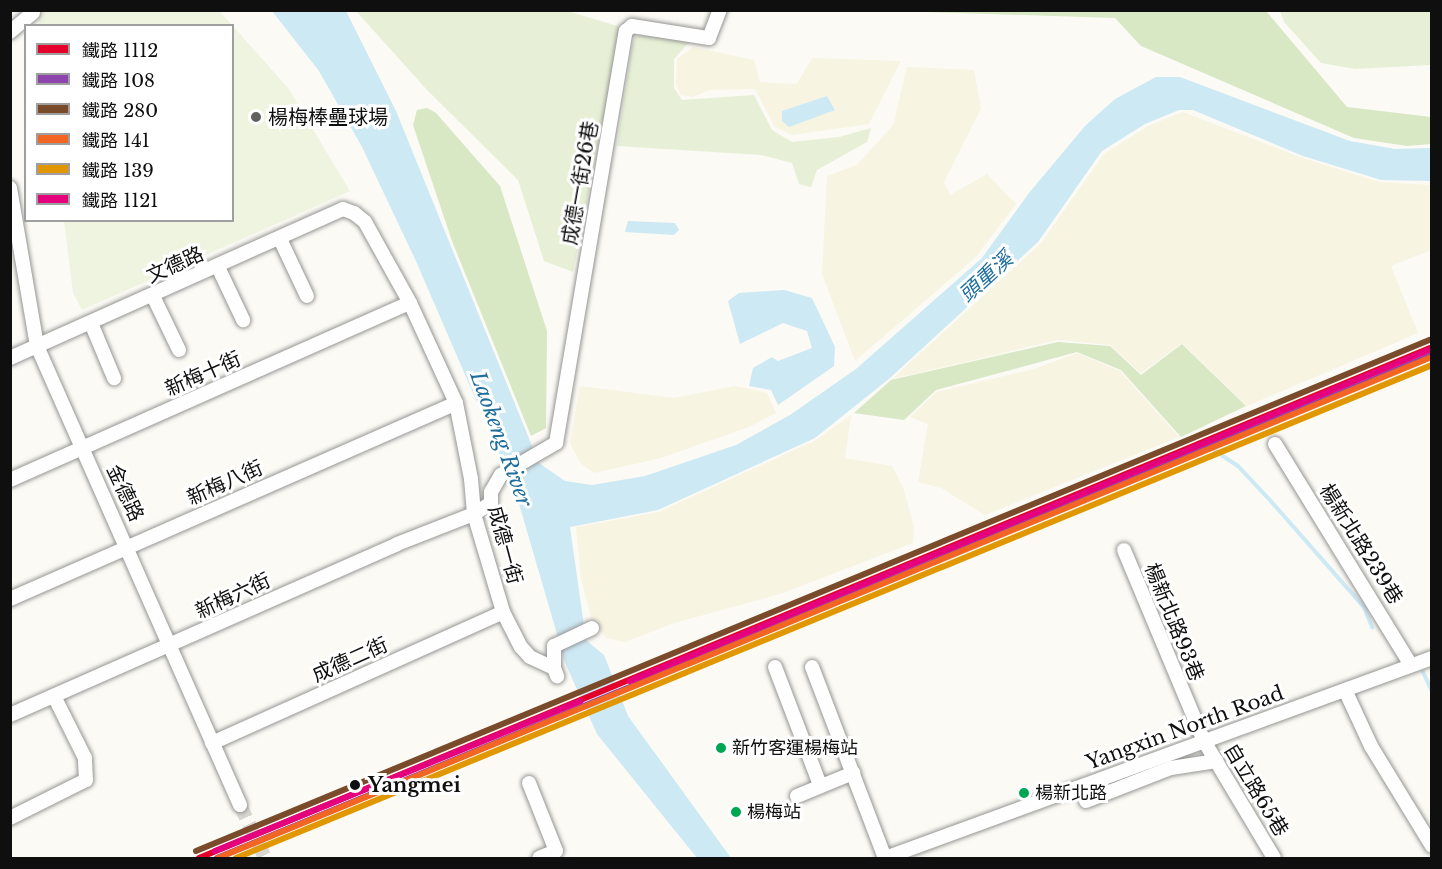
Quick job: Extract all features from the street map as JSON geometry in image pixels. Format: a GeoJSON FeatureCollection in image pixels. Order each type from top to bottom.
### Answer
{"type":"FeatureCollection","features":[{"type":"Feature","properties":{"kind":"street","name":"成德一街26巷"},"geometry":{"type":"LineString","coordinates":[[474,514],[491,503],[491,492],[501,475],[556,443],[626,31],[632,26],[709,38],[720,10]]}},
{"type":"Feature","properties":{"kind":"street"},"geometry":{"type":"LineString","coordinates":[[10,32],[33,13]]}},
{"type":"Feature","properties":{"kind":"street","name":"金德路"},"geometry":{"type":"LineString","coordinates":[[10,188],[37,346],[129,546],[240,805]]}},
{"type":"Feature","properties":{"kind":"street","name":"文德路"},"geometry":{"type":"LineString","coordinates":[[10,358],[218,267],[343,209],[354,213]]}},
{"type":"Feature","properties":{"kind":"street","name":"成德一街"},"geometry":{"type":"LineString","coordinates":[[354,213],[365,222],[410,303],[456,403],[471,479],[474,514],[503,612],[520,647],[530,657],[555,672],[557,645],[592,628]]}},
{"type":"Feature","properties":{"kind":"street"},"geometry":{"type":"LineString","coordinates":[[280,239],[307,296]]}},
{"type":"Feature","properties":{"kind":"street"},"geometry":{"type":"LineString","coordinates":[[218,267],[243,320]]}},
{"type":"Feature","properties":{"kind":"street"},"geometry":{"type":"LineString","coordinates":[[153,296],[179,350]]}},
{"type":"Feature","properties":{"kind":"street","name":"新梅十街"},"geometry":{"type":"LineString","coordinates":[[10,480],[410,303]]}},
{"type":"Feature","properties":{"kind":"street"},"geometry":{"type":"LineString","coordinates":[[91,323],[114,378]]}},
{"type":"Feature","properties":{"kind":"street","name":"新梅八街"},"geometry":{"type":"LineString","coordinates":[[10,599],[456,403]]}},
{"type":"Feature","properties":{"kind":"street","name":"楊新北路239巷"},"geometry":{"type":"LineString","coordinates":[[1275,444],[1411,665]]}},
{"type":"Feature","properties":{"kind":"street","name":"新梅六街"},"geometry":{"type":"LineString","coordinates":[[10,715],[397,544],[474,514]]}},
{"type":"Feature","properties":{"kind":"street","name":"楊新北路93巷"},"geometry":{"type":"LineString","coordinates":[[1124,550],[1204,741]]}},
{"type":"Feature","properties":{"kind":"street","name":"成德二街"},"geometry":{"type":"LineString","coordinates":[[212,743],[503,612]]}},
{"type":"Feature","properties":{"kind":"street","name":"Yangxin North Road"},"geometry":{"type":"LineString","coordinates":[[885,858],[1431,658]]}},
{"type":"Feature","properties":{"kind":"street"},"geometry":{"type":"LineString","coordinates":[[775,667],[820,785]]}},
{"type":"Feature","properties":{"kind":"street"},"geometry":{"type":"LineString","coordinates":[[812,667],[885,858]]}},
{"type":"Feature","properties":{"kind":"street"},"geometry":{"type":"LineString","coordinates":[[1345,690],[1371,746],[1431,846]]}},
{"type":"Feature","properties":{"kind":"street"},"geometry":{"type":"LineString","coordinates":[[10,818],[86,780],[85,758],[54,696]]}},
{"type":"Feature","properties":{"kind":"street","name":"自立路65巷"},"geometry":{"type":"LineString","coordinates":[[1204,741],[1274,858]]}},
{"type":"Feature","properties":{"kind":"street"},"geometry":{"type":"LineString","coordinates":[[1086,801],[1171,768],[1216,761]]}},
{"type":"Feature","properties":{"kind":"street"},"geometry":{"type":"LineString","coordinates":[[797,796],[853,773]]}},
{"type":"Feature","properties":{"kind":"street"},"geometry":{"type":"LineString","coordinates":[[529,783],[555,851],[539,858]]}},
{"type":"Feature","properties":{"kind":"shaded area"},"geometry":{"type":"Polygon","coordinates":[[[693,47],[754,60],[760,82],[772,83],[797,84],[812,58],[901,61],[869,124],[792,135],[775,127],[755,89],[710,90],[693,97],[681,95],[676,84],[677,59],[693,47]]]}},
{"type":"Feature","properties":{"kind":"shaded area"},"geometry":{"type":"Polygon","coordinates":[[[907,67],[974,70],[981,109],[944,182],[950,195],[987,174],[1016,204],[975,258],[855,361],[822,274],[827,176],[857,165],[893,125],[907,67]]]}},
{"type":"Feature","properties":{"kind":"shaded area"},"geometry":{"type":"Polygon","coordinates":[[[1183,112],[1300,157],[1379,182],[1430,185],[1431,250],[1391,266],[1418,333],[1247,406],[1182,343],[1141,373],[1110,345],[1058,340],[892,379],[1041,243],[1104,154],[1148,126],[1183,112]]]}},
{"type":"Feature","properties":{"kind":"shaded area"},"geometry":{"type":"Polygon","coordinates":[[[1077,353],[1120,371],[1179,437],[985,515],[941,488],[918,482],[928,424],[910,417],[937,392],[1034,369],[1077,353]]]}},
{"type":"Feature","properties":{"kind":"shaded area"},"geometry":{"type":"Polygon","coordinates":[[[580,386],[674,398],[735,386],[767,393],[776,413],[749,427],[661,458],[594,473],[580,463],[570,443],[580,386]]]}},
{"type":"Feature","properties":{"kind":"shaded area"},"geometry":{"type":"Polygon","coordinates":[[[851,415],[845,458],[892,466],[903,487],[914,527],[913,543],[780,594],[674,623],[625,642],[606,638],[592,621],[581,579],[576,527],[659,512],[816,440],[851,415]]]}},
{"type":"Feature","properties":{"kind":"green space"},"geometry":{"type":"Polygon","coordinates":[[[37,11],[219,11],[231,24],[39,24],[37,11]]]}},
{"type":"Feature","properties":{"kind":"green space"},"geometry":{"type":"Polygon","coordinates":[[[356,11],[567,11],[621,27],[573,272],[544,261],[518,180],[428,91],[356,11]]]}},
{"type":"Feature","properties":{"kind":"green space"},"geometry":{"type":"Polygon","coordinates":[[[897,11],[1266,11],[1347,107],[1431,117],[1431,144],[1407,146],[1354,138],[1141,46],[1115,18],[897,11]]]}},
{"type":"Feature","properties":{"kind":"green space"},"geometry":{"type":"Polygon","coordinates":[[[1280,11],[1431,11],[1431,65],[1355,69],[1321,63],[1284,22],[1280,11]]]}},
{"type":"Feature","properties":{"kind":"green space"},"geometry":{"type":"Polygon","coordinates":[[[234,27],[288,88],[350,191],[82,310],[73,293],[64,222],[234,222],[234,27]]]}},
{"type":"Feature","properties":{"kind":"green space"},"geometry":{"type":"Polygon","coordinates":[[[641,35],[690,41],[674,59],[674,88],[682,100],[754,95],[772,130],[792,142],[839,137],[871,128],[867,142],[817,170],[811,187],[799,184],[792,163],[761,155],[617,146],[632,46],[635,37],[641,35]]]}},
{"type":"Feature","properties":{"kind":"green space"},"geometry":{"type":"Polygon","coordinates":[[[427,108],[436,113],[500,186],[547,331],[546,428],[531,436],[452,241],[413,125],[417,110],[427,108]]]}},
{"type":"Feature","properties":{"kind":"green space"},"geometry":{"type":"Polygon","coordinates":[[[1058,342],[1110,346],[1141,375],[1182,344],[1246,406],[1181,437],[1121,370],[1077,352],[936,390],[904,420],[854,413],[891,380],[1058,342]]]}},
{"type":"Feature","properties":{"kind":"water"},"geometry":{"type":"Polygon","coordinates":[[[272,11],[346,11],[396,111],[539,463],[565,481],[592,485],[645,476],[736,445],[790,415],[856,369],[982,258],[1029,193],[1085,126],[1115,99],[1156,77],[1180,77],[1350,141],[1395,149],[1431,148],[1431,181],[1381,180],[1303,156],[1193,110],[1179,110],[1145,124],[1102,151],[1038,242],[890,378],[815,438],[658,510],[570,527],[586,640],[604,655],[628,716],[731,858],[697,858],[597,734],[566,665],[515,490],[415,259],[362,147],[319,71],[272,11]]]}},
{"type":"Feature","properties":{"kind":"water"},"geometry":{"type":"Polygon","coordinates":[[[827,96],[835,110],[789,127],[782,121],[782,111],[827,96]]]}},
{"type":"Feature","properties":{"kind":"water"},"geometry":{"type":"Polygon","coordinates":[[[628,221],[675,223],[679,230],[674,235],[625,232],[628,221]]]}},
{"type":"Feature","properties":{"kind":"water"},"geometry":{"type":"Polygon","coordinates":[[[784,290],[812,298],[835,347],[834,366],[778,405],[771,390],[749,386],[753,368],[772,357],[778,361],[812,348],[807,331],[783,323],[740,344],[728,301],[739,293],[784,290]]]}},
{"type":"Feature","properties":{"kind":"waterway"},"geometry":{"type":"LineString","coordinates":[[1215,451],[1238,466],[1269,499],[1364,607],[1372,627]]}},
{"type":"Feature","properties":{"kind":"waterway"},"geometry":{"type":"LineString","coordinates":[[1423,672],[1432,691]]}},
{"type":"Feature","properties":{"kind":"tunnel"},"geometry":{"type":"LineString","coordinates":[[240,805],[265,858]]}},
{"type":"Feature","properties":{"kind":"rail line","name":"280"},"geometry":{"type":"LineString","coordinates":[[196,851],[1429,340]]}},
{"type":"Feature","properties":{"kind":"rail line","name":"1112"},"geometry":{"type":"LineString","coordinates":[[199,858],[1432,347]]}},
{"type":"Feature","properties":{"kind":"rail line","name":"1121"},"geometry":{"type":"LineString","coordinates":[[630,681],[1429,350]]}},
{"type":"Feature","properties":{"kind":"rail line","name":"108"},"geometry":{"type":"LineString","coordinates":[[217,858],[1432,355]]}},
{"type":"Feature","properties":{"kind":"rail line","name":"141"},"geometry":{"type":"LineString","coordinates":[[218,858],[1432,357]]}},
{"type":"Feature","properties":{"kind":"rail line","name":"139"},"geometry":{"type":"LineString","coordinates":[[236,858],[1432,365]]}},
{"type":"Feature","properties":{"kind":"rail line","name":"1121"},"geometry":{"type":"LineString","coordinates":[[215,851],[580,701]]}},
{"type":"Feature","properties":{"kind":"place","name":"楊梅棒壘球場"},"geometry":{"type":"Point","coordinates":[256,117]}},
{"type":"Feature","properties":{"kind":"place","name":"新竹客運楊梅站"},"geometry":{"type":"Point","coordinates":[721,748]}},
{"type":"Feature","properties":{"kind":"place","name":"Yangmei"},"geometry":{"type":"Point","coordinates":[355,785]}},
{"type":"Feature","properties":{"kind":"place","name":"楊新北路"},"geometry":{"type":"Point","coordinates":[1024,793]}},
{"type":"Feature","properties":{"kind":"place","name":"楊梅站"},"geometry":{"type":"Point","coordinates":[736,812]}},
{"type":"Feature","properties":{"kind":"water label","name":"頭重溪"},"geometry":{"type":"Point","coordinates":[986,277]}},
{"type":"Feature","properties":{"kind":"water label","name":"Laokeng River"},"geometry":{"type":"Point","coordinates":[501,439]}}]}
